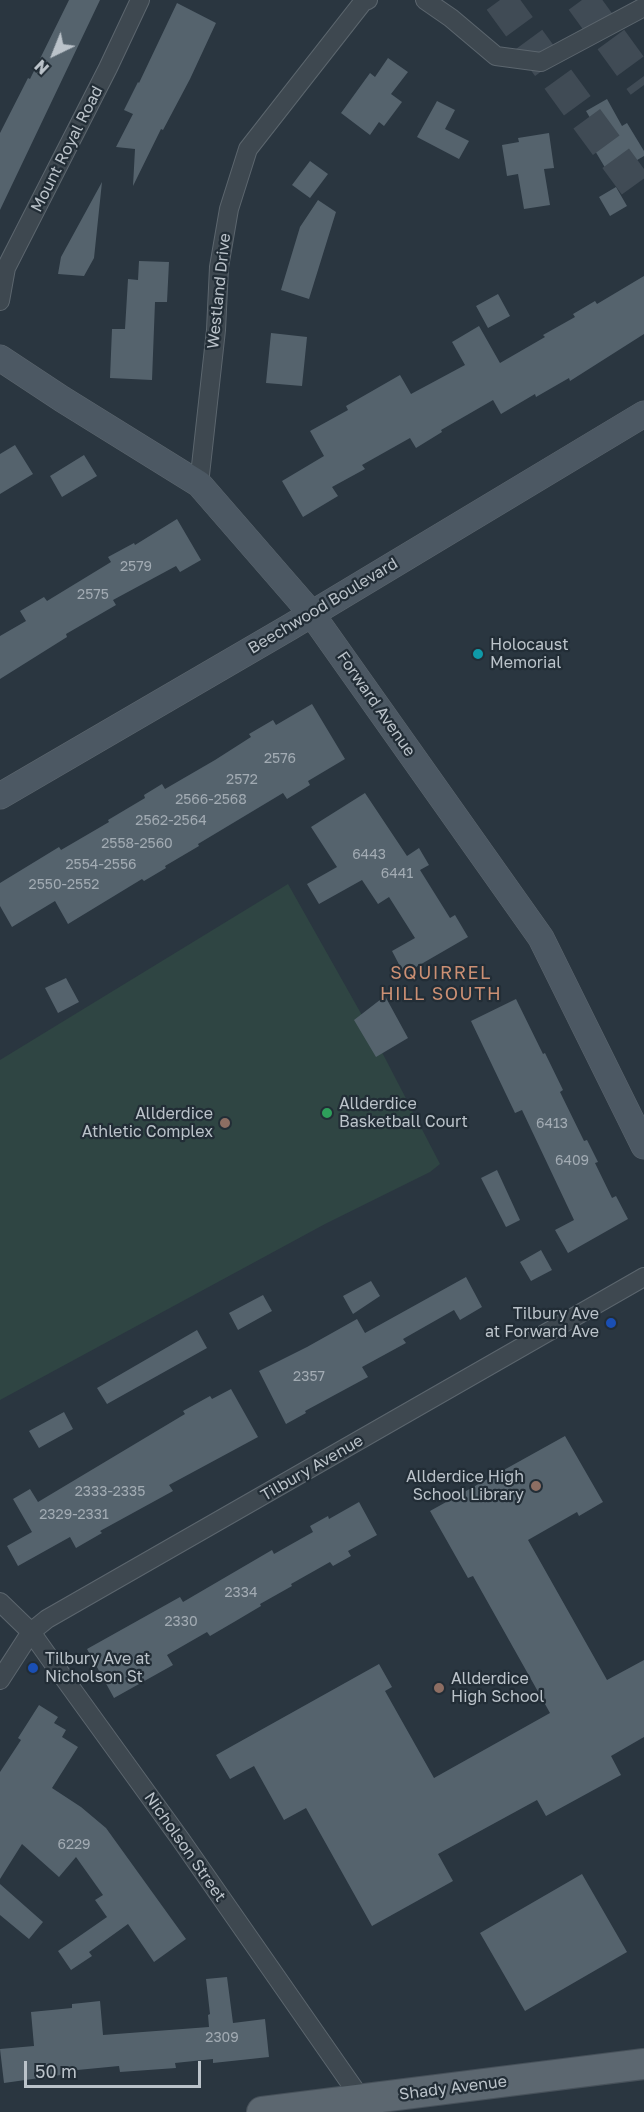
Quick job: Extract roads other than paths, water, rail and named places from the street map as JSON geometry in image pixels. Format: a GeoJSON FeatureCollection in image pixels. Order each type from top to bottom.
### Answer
{"type":"FeatureCollection","features":[{"type":"Feature","properties":{"kind":"main road","name":"Forward Avenue"},"geometry":{"type":"LineString","coordinates":[[0,358],[199,484],[312,613],[541,938],[644,1146]]}},
{"type":"Feature","properties":{"kind":"main road","name":"Beechwood Boulevard"},"geometry":{"type":"LineString","coordinates":[[0,796],[644,414]]}},
{"type":"Feature","properties":{"kind":"main road","name":"Shady Avenue"},"geometry":{"type":"LineString","coordinates":[[262,2112],[644,2064]]}},
{"type":"Feature","properties":{"kind":"street","name":"Mount Royal Road"},"geometry":{"type":"LineString","coordinates":[[0,301],[6,268],[140,0]]}},
{"type":"Feature","properties":{"kind":"street","name":"Westland Drive"},"geometry":{"type":"LineString","coordinates":[[199,484],[216,330],[219,267],[229,208],[248,149],[363,2],[368,0]]}},
{"type":"Feature","properties":{"kind":"street"},"geometry":{"type":"LineString","coordinates":[[425,0],[451,18],[496,56],[541,62],[644,7]]}},
{"type":"Feature","properties":{"kind":"street","name":"Tilbury Avenue"},"geometry":{"type":"LineString","coordinates":[[0,1680],[30,1632],[47,1619],[644,1277]]}},
{"type":"Feature","properties":{"kind":"street","name":"Nicholson Street"},"geometry":{"type":"LineString","coordinates":[[0,1602],[30,1632],[181,1840],[362,2100]]}},
{"type":"Feature","properties":{"kind":"tunnel"},"geometry":{"type":"LineString","coordinates":[[500,0],[644,197]]}},
{"type":"Feature","properties":{"kind":"tunnel"},"geometry":{"type":"LineString","coordinates":[[582,0],[644,85]]}},
{"type":"Feature","properties":{"kind":"place","name":"Holocaust Memorial"},"geometry":{"type":"Point","coordinates":[478,654]}},
{"type":"Feature","properties":{"kind":"place","name":"Allderdice Basketball Court"},"geometry":{"type":"Point","coordinates":[327,1113]}},
{"type":"Feature","properties":{"kind":"place","name":"Allderdice Athletic Complex"},"geometry":{"type":"Point","coordinates":[225,1123]}},
{"type":"Feature","properties":{"kind":"place","name":"Tilbury Ave at Forward Ave"},"geometry":{"type":"Point","coordinates":[611,1323]}},
{"type":"Feature","properties":{"kind":"place","name":"Allderdice High School Library"},"geometry":{"type":"Point","coordinates":[536,1486]}},
{"type":"Feature","properties":{"kind":"place","name":"Tilbury Ave at Nicholson St"},"geometry":{"type":"Point","coordinates":[33,1668]}},
{"type":"Feature","properties":{"kind":"place","name":"Allderdice High School"},"geometry":{"type":"Point","coordinates":[439,1688]}},
{"type":"Feature","properties":{"kind":"district","name":"SQUIRREL HILL SOUTH"},"geometry":{"type":"Point","coordinates":[441,983]}}]}
